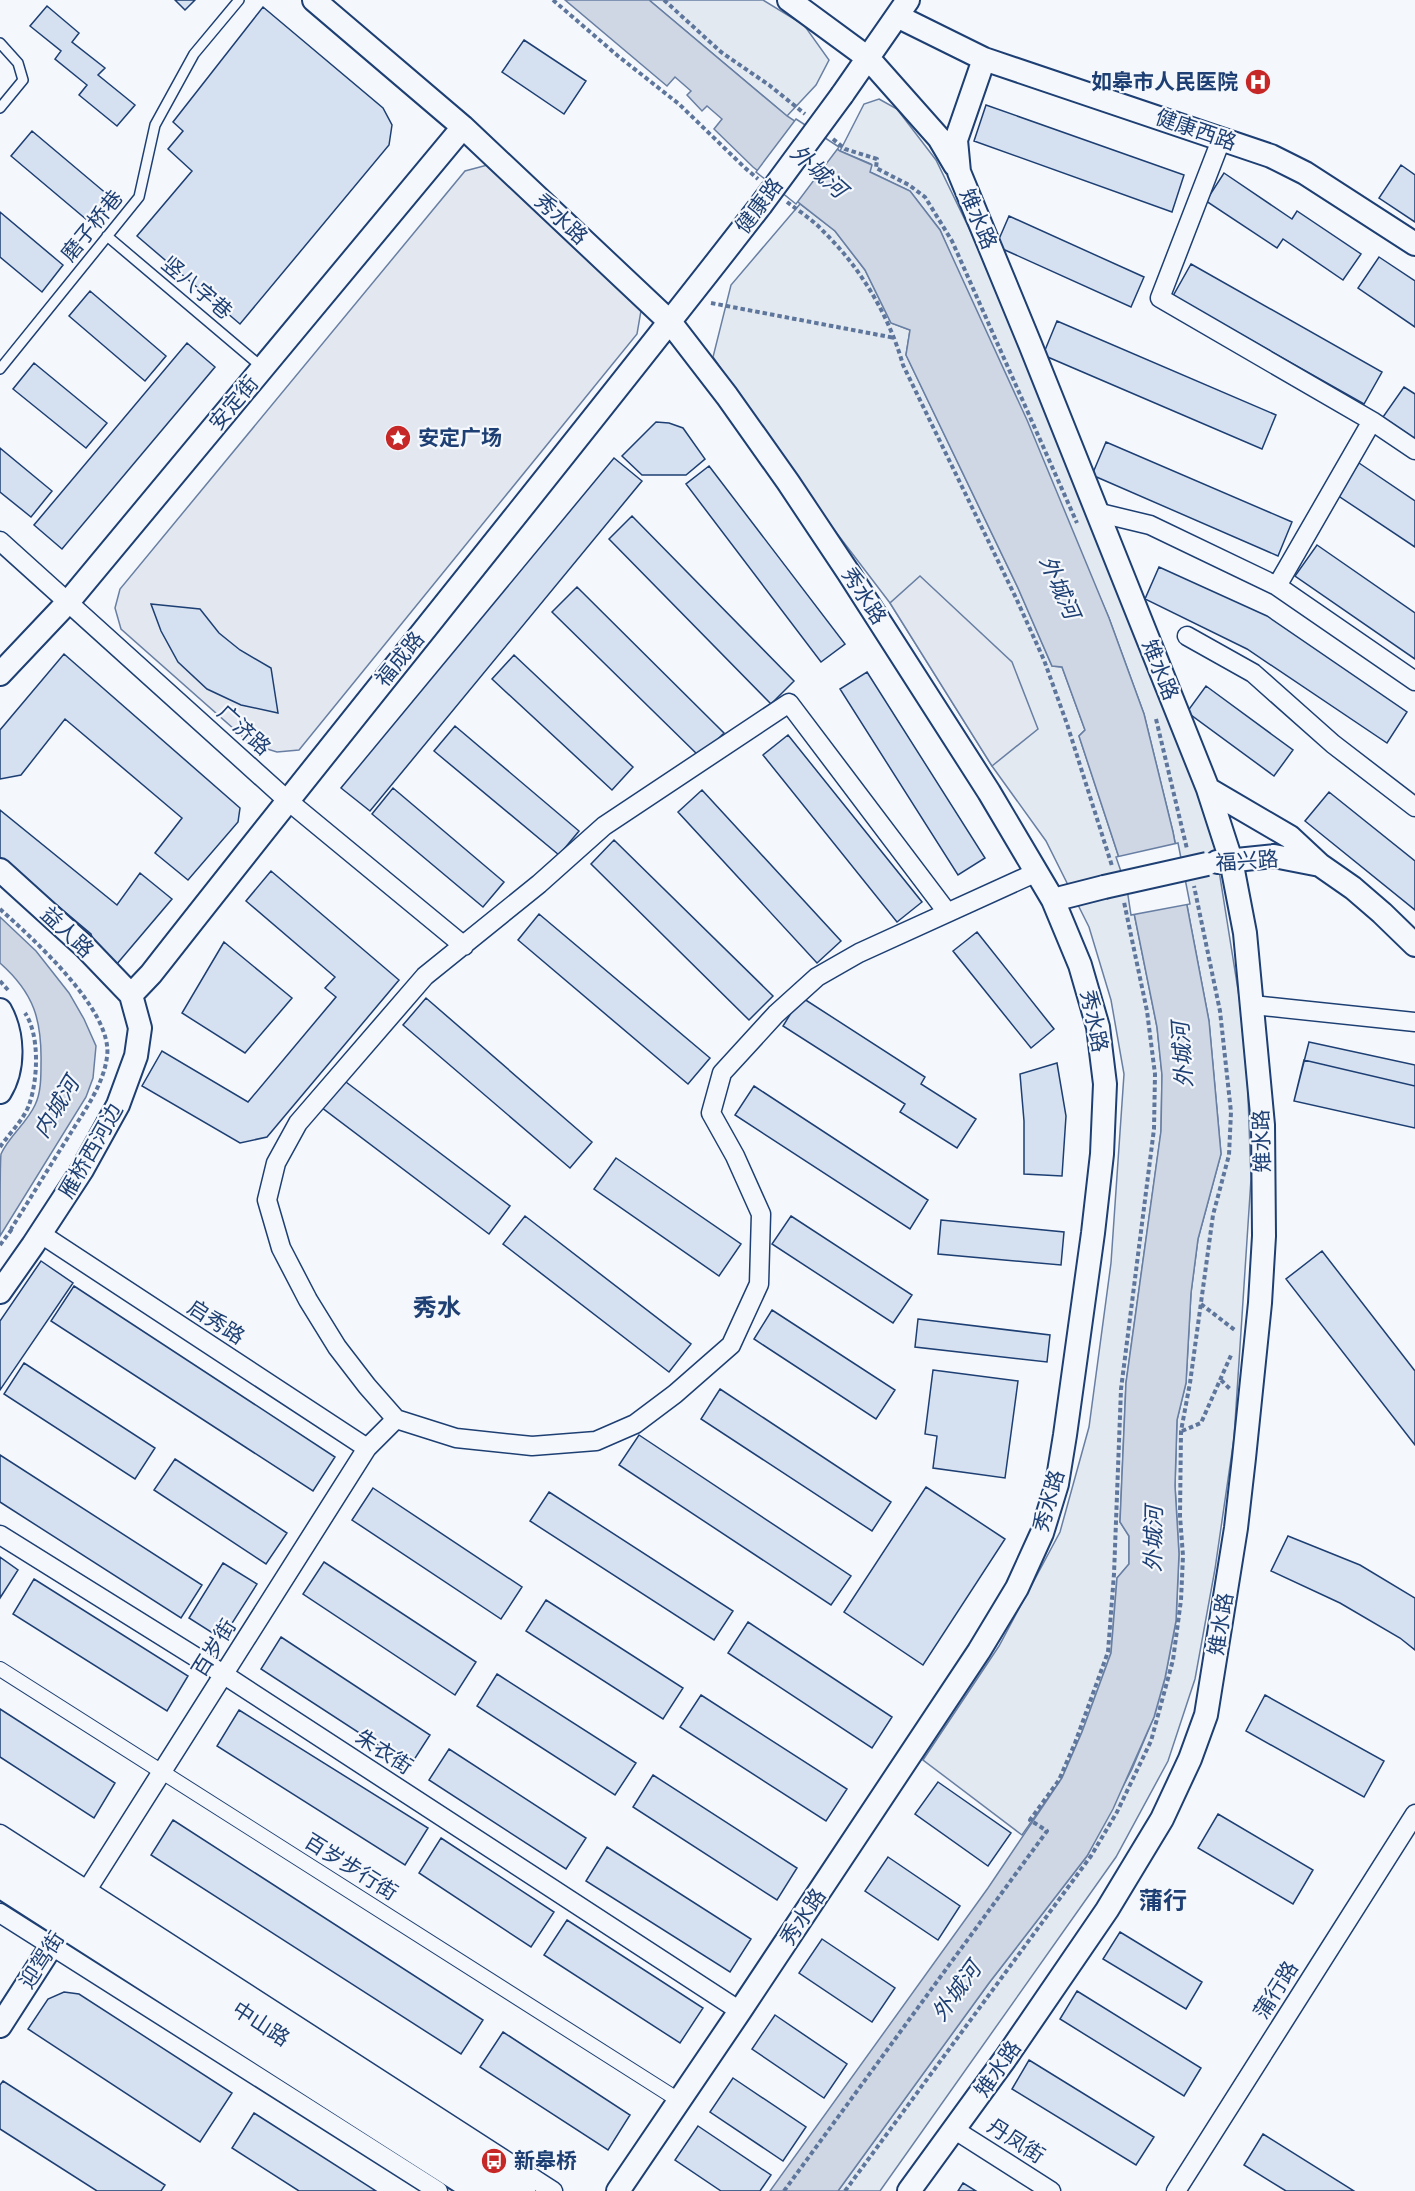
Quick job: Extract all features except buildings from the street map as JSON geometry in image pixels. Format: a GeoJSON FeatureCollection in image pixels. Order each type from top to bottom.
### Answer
{"type":"FeatureCollection","features":[{"type":"Feature","properties":{"kind":"main road","name":"中山路"},"geometry":{"type":"LineString","coordinates":[[0,1857],[70,1917],[481,2191]]}},
{"type":"Feature","properties":{"kind":"main road","name":"中山路"},"geometry":{"type":"LineString","coordinates":[[0,1883],[70,1917],[521,2191]]}},
{"type":"Feature","properties":{"kind":"street","name":"秀水路"},"geometry":{"type":"LineString","coordinates":[[314,0],[463,127],[670,322],[734,405],[842,562],[989,792],[1037,872],[1053,900],[1080,965],[1098,1027],[1105,1084],[1102,1154],[1095,1222],[1057,1484],[1042,1533],[1017,1588],[979,1651],[741,2011],[618,2191]]}},
{"type":"Feature","properties":{"kind":"street"},"geometry":{"type":"LineString","coordinates":[[789,0],[868,58],[939,138],[959,172]]}},
{"type":"Feature","properties":{"kind":"street","name":"健康路"},"geometry":{"type":"LineString","coordinates":[[670,322],[770,200],[902,8]]}},
{"type":"Feature","properties":{"kind":"street","name":"健康西路"},"geometry":{"type":"LineString","coordinates":[[902,8],[984,59],[1271,156],[1305,173],[1415,244]]}},
{"type":"Feature","properties":{"kind":"street","name":"雉水路"},"geometry":{"type":"LineString","coordinates":[[909,2191],[955,2130],[1107,1910],[1162,1819],[1190,1759],[1206,1715],[1236,1528],[1260,1304],[1264,1236],[1263,1125],[1253,1005],[1245,933],[1231,860],[1208,789],[959,172],[956,140],[984,59]]}},
{"type":"Feature","properties":{"kind":"street","name":"安定街"},"geometry":{"type":"LineString","coordinates":[[0,674],[69,602],[463,127]]}},
{"type":"Feature","properties":{"kind":"street"},"geometry":{"type":"LineString","coordinates":[[1221,140],[1160,298],[1372,421],[1415,450]]}},
{"type":"Feature","properties":{"kind":"street","name":"福成路"},"geometry":{"type":"LineString","coordinates":[[131,995],[151,974],[287,800],[670,322]]}},
{"type":"Feature","properties":{"kind":"street"},"geometry":{"type":"LineString","coordinates":[[1277,586],[1372,421]]}},
{"type":"Feature","properties":{"kind":"street"},"geometry":{"type":"LineString","coordinates":[[1096,512],[1150,525],[1277,586],[1415,681]]}},
{"type":"Feature","properties":{"kind":"street","name":"广济路"},"geometry":{"type":"LineString","coordinates":[[0,541],[287,800],[464,946]]}},
{"type":"Feature","properties":{"kind":"street"},"geometry":{"type":"LineString","coordinates":[[1187,636],[1253,673],[1333,744],[1412,799]]}},
{"type":"Feature","properties":{"kind":"street"},"geometry":{"type":"LineString","coordinates":[[947,912],[789,704],[604,826],[539,884],[425,976],[298,1124],[276,1163],[267,1200],[281,1248],[337,1347],[396,1419],[456,1438],[532,1446],[596,1441],[635,1424],[675,1395],[730,1345],[759,1284],[761,1214],[735,1156],[711,1113],[722,1073],[776,1014],[817,977],[859,953],[1037,872]]}},
{"type":"Feature","properties":{"kind":"street"},"geometry":{"type":"LineString","coordinates":[[1208,789],[1290,837],[1320,865]]}},
{"type":"Feature","properties":{"kind":"street","name":"福兴路"},"geometry":{"type":"LineString","coordinates":[[1053,900],[1198,862],[1274,856],[1320,865],[1353,888],[1415,945]]}},
{"type":"Feature","properties":{"kind":"street","name":"益人路"},"geometry":{"type":"LineString","coordinates":[[0,870],[84,946],[131,995]]}},
{"type":"Feature","properties":{"kind":"street","name":"雁桥西河边"},"geometry":{"type":"LineString","coordinates":[[0,1292],[82,1170],[118,1105],[136,1056],[140,1028],[131,995]]}},
{"type":"Feature","properties":{"kind":"street"},"geometry":{"type":"LineString","coordinates":[[1253,1005],[1415,1022]]}},
{"type":"Feature","properties":{"kind":"street"},"geometry":{"type":"LineString","coordinates":[[0,1010],[8,1024],[11,1056],[5,1084],[0,1092]]}},
{"type":"Feature","properties":{"kind":"street","name":"启秀路"},"geometry":{"type":"LineString","coordinates":[[41,1234],[367,1448]]}},
{"type":"Feature","properties":{"kind":"street","name":"百岁街"},"geometry":{"type":"LineString","coordinates":[[70,1917],[367,1448],[396,1419]]}},
{"type":"Feature","properties":{"kind":"street","name":"朱衣街"},"geometry":{"type":"LineString","coordinates":[[0,1535],[223,1674],[741,2011]]}},
{"type":"Feature","properties":{"kind":"street","name":"百岁步行街"},"geometry":{"type":"LineString","coordinates":[[0,1669],[680,2101]]}},
{"type":"Feature","properties":{"kind":"street","name":"蒲行路"},"geometry":{"type":"LineString","coordinates":[[1176,2191],[1415,1814]]}},
{"type":"Feature","properties":{"kind":"street"},"geometry":{"type":"LineString","coordinates":[[0,1834],[70,1917],[438,2191]]}},
{"type":"Feature","properties":{"kind":"street"},"geometry":{"type":"LineString","coordinates":[[0,1913],[70,1917],[553,2191]]}},
{"type":"Feature","properties":{"kind":"street","name":"迎驾街"},"geometry":{"type":"LineString","coordinates":[[0,2026],[70,1917]]}},
{"type":"Feature","properties":{"kind":"street","name":"丹凤街"},"geometry":{"type":"LineString","coordinates":[[955,2130],[1052,2191]]}},
{"type":"Feature","properties":{"kind":"lane","name":"磨子桥巷"},"geometry":{"type":"LineString","coordinates":[[0,369],[139,196],[155,125],[194,54],[239,0]]}},
{"type":"Feature","properties":{"kind":"lane"},"geometry":{"type":"LineString","coordinates":[[0,44],[18,63],[23,80],[0,108]]}},
{"type":"Feature","properties":{"kind":"lane","name":"竖八字巷"},"geometry":{"type":"LineString","coordinates":[[107,236],[263,368]]}},
{"type":"Feature","properties":{"kind":"path"},"geometry":{"type":"LineString","coordinates":[[553,0],[618,56],[679,104],[761,181]]}},
{"type":"Feature","properties":{"kind":"path"},"geometry":{"type":"LineString","coordinates":[[664,0],[721,52],[769,85],[809,118]]}},
{"type":"Feature","properties":{"kind":"path"},"geometry":{"type":"LineString","coordinates":[[827,133],[845,149],[877,159],[876,168],[909,185],[925,197],[952,241],[1080,531]]}},
{"type":"Feature","properties":{"kind":"path"},"geometry":{"type":"LineString","coordinates":[[770,200],[822,230],[853,263],[896,339],[903,365],[1044,660],[1067,724],[1113,883],[1128,914],[1147,1011],[1155,1074],[1154,1130],[1121,1389],[1114,1574],[1108,1652],[1059,1780],[1030,1820],[1047,1831],[784,2191]]}},
{"type":"Feature","properties":{"kind":"path"},"geometry":{"type":"LineString","coordinates":[[688,299],[896,339]]}},
{"type":"Feature","properties":{"kind":"path"},"geometry":{"type":"LineString","coordinates":[[1153,710],[1198,862]]}},
{"type":"Feature","properties":{"kind":"path"},"geometry":{"type":"LineString","coordinates":[[845,2191],[1091,1856],[1117,1812],[1151,1741],[1173,1660],[1181,1600],[1183,1556],[1180,1516],[1181,1431],[1190,1383],[1213,1215],[1229,1155],[1231,1112],[1220,1011],[1194,882]]}},
{"type":"Feature","properties":{"kind":"path"},"geometry":{"type":"LineString","coordinates":[[0,909],[44,949],[94,1010],[105,1036],[108,1056],[92,1099],[11,1229]]}},
{"type":"Feature","properties":{"kind":"path"},"geometry":{"type":"LineString","coordinates":[[1201,1304],[1235,1330],[1236,1336]]}},
{"type":"Feature","properties":{"kind":"path"},"geometry":{"type":"LineString","coordinates":[[1181,1431],[1200,1423],[1233,1352]]}},
{"type":"Feature","properties":{"kind":"shaded area"},"geometry":{"type":"Polygon","coordinates":[[[649,0],[763,0],[804,25],[829,60],[816,85],[787,116],[649,0]]]}},
{"type":"Feature","properties":{"kind":"shaded area"},"geometry":{"type":"Polygon","coordinates":[[[879,99],[897,109],[936,160],[1025,344],[1213,833],[1246,1040],[1251,1179],[1234,1438],[1215,1569],[1195,1679],[1168,1761],[1116,1857],[880,2191],[838,2191],[989,1983],[1087,1856],[1132,1769],[1154,1717],[1165,1678],[1176,1621],[1179,1554],[1175,1486],[1177,1420],[1186,1383],[1191,1293],[1198,1239],[1221,1154],[1209,1021],[1173,832],[1144,714],[1109,618],[940,230],[910,191],[870,172],[871,164],[840,151],[864,104],[879,99]]]}},
{"type":"Feature","properties":{"kind":"shaded area","name":"安定广场"},"geometry":{"type":"Polygon","coordinates":[[[491,164],[642,305],[637,334],[299,750],[277,752],[251,744],[121,629],[115,608],[120,589],[465,171],[491,164]]]}},
{"type":"Feature","properties":{"kind":"shaded area"},"geometry":{"type":"Polygon","coordinates":[[[800,204],[835,231],[865,270],[891,323],[910,330],[906,355],[1018,588],[1052,666],[1062,667],[1085,730],[1079,736],[1129,888],[1157,1027],[1162,1075],[1161,1132],[1126,1383],[1120,1522],[1129,1536],[1129,1564],[1117,1578],[1111,1653],[1082,1732],[1062,1778],[1022,1835],[923,1760],[999,1646],[1060,1532],[1089,1427],[1111,1263],[1124,1074],[1111,1000],[1089,927],[1046,841],[992,766],[890,603],[816,506],[713,357],[731,285],[800,204]]]}},
{"type":"Feature","properties":{"kind":"shaded area"},"geometry":{"type":"Polygon","coordinates":[[[920,576],[1012,662],[1038,729],[992,766],[890,603],[920,576]]]}},
{"type":"Feature","properties":{"kind":"water","name":"外城河"},"geometry":{"type":"Polygon","coordinates":[[[565,0],[649,0],[787,116],[840,151],[872,165],[870,172],[910,191],[940,230],[1027,420],[1109,618],[1144,714],[1173,832],[1209,1021],[1221,1154],[1198,1239],[1191,1293],[1186,1383],[1177,1420],[1175,1486],[1179,1554],[1176,1621],[1165,1678],[1154,1717],[1113,1809],[1087,1856],[989,1983],[838,2191],[770,2191],[988,1888],[1062,1778],[1082,1732],[1111,1653],[1117,1578],[1129,1564],[1129,1536],[1120,1522],[1126,1383],[1161,1131],[1162,1075],[1157,1027],[1129,888],[1079,736],[1085,730],[1062,667],[1052,666],[1018,588],[906,355],[910,330],[891,323],[865,270],[835,231],[753,167],[714,129],[722,119],[707,106],[702,111],[687,95],[691,91],[675,77],[667,86],[565,0]]]}},
{"type":"Feature","properties":{"kind":"water","name":"内城河"},"geometry":{"type":"Polygon","coordinates":[[[0,917],[36,951],[69,993],[96,1046],[93,1078],[86,1097],[0,1236],[1,1154],[37,1100],[41,1080],[41,1048],[34,1008],[21,985],[0,963],[0,917]]]}},
{"type":"Feature","properties":{"kind":"pier"},"geometry":{"type":"Polygon","coordinates":[[[796,119],[839,147],[796,204],[756,172],[796,119]]]}},
{"type":"Feature","properties":{"kind":"pier"},"geometry":{"type":"Polygon","coordinates":[[[1178,843],[1190,904],[1131,915],[1127,889],[1116,857],[1178,843]]]}},
{"type":"Feature","properties":{"kind":"place","name":"如皋市人民医院"},"geometry":{"type":"Point","coordinates":[1258,82]}},
{"type":"Feature","properties":{"kind":"place","name":"安定广场"},"geometry":{"type":"Point","coordinates":[398,438]}},
{"type":"Feature","properties":{"kind":"place","name":"新皋桥"},"geometry":{"type":"Point","coordinates":[494,2161]}},
{"type":"Feature","properties":{"kind":"district","name":"秀水"},"geometry":{"type":"Point","coordinates":[437,1308]}},
{"type":"Feature","properties":{"kind":"district","name":"蒲行"},"geometry":{"type":"Point","coordinates":[1163,1901]}}]}
